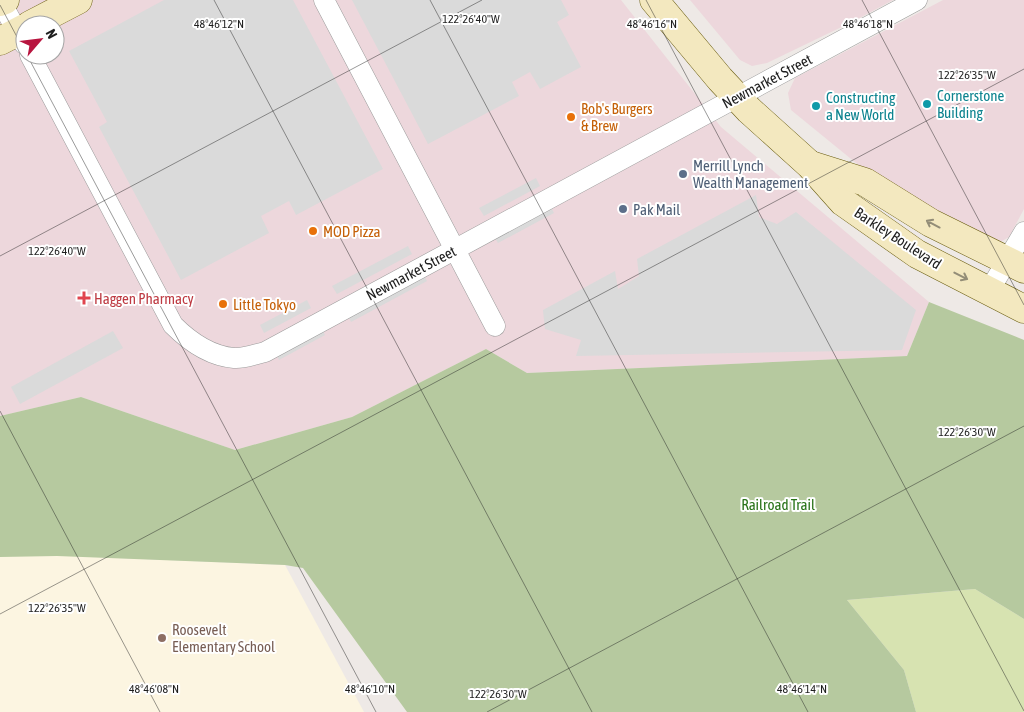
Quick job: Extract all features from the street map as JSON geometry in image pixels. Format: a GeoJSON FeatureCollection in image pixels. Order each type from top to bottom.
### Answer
{"type":"FeatureCollection","features":[{"type":"Feature","properties":{"kind":"main road"},"geometry":{"type":"LineString","coordinates":[[56,15],[78,0]]}},
{"type":"Feature","properties":{"kind":"main road","name":"Barkley Boulevard"},"geometry":{"type":"LineString","coordinates":[[654,0],[720,79],[775,135],[810,165],[844,202],[917,254],[1024,309]]}},
{"type":"Feature","properties":{"kind":"main road","name":"Barkley Boulevard"},"geometry":{"type":"LineString","coordinates":[[810,165],[865,182],[931,223],[1015,265]]}},
{"type":"Feature","properties":{"kind":"street"},"geometry":{"type":"LineString","coordinates":[[324,0],[495,326]]}},
{"type":"Feature","properties":{"kind":"street","name":"Newmarket Street"},"geometry":{"type":"LineString","coordinates":[[35,65],[173,325],[190,341],[214,354],[236,359],[265,352],[917,0]]}},
{"type":"Feature","properties":{"kind":"street","name":"Newmarket Street"},"geometry":{"type":"LineString","coordinates":[[2,1],[15,26]]}},
{"type":"Feature","properties":{"kind":"street"},"geometry":{"type":"LineString","coordinates":[[989,291],[1015,265],[1024,232]]}},
{"type":"Feature","properties":{"kind":"shaded area"},"geometry":{"type":"Polygon","coordinates":[[[0,0],[621,0],[721,127],[929,302],[907,356],[527,373],[486,349],[352,417],[235,450],[81,397],[0,416],[0,0]]]}},
{"type":"Feature","properties":{"kind":"shaded area"},"geometry":{"type":"Polygon","coordinates":[[[164,0],[293,0],[383,169],[296,215],[289,201],[261,216],[269,233],[181,280],[99,127],[107,122],[69,51],[164,0]]]}},
{"type":"Feature","properties":{"kind":"shaded area"},"geometry":{"type":"Polygon","coordinates":[[[352,0],[561,0],[569,15],[557,22],[581,67],[540,89],[530,72],[512,82],[519,96],[428,144],[352,0]]]}},
{"type":"Feature","properties":{"kind":"shaded area"},"geometry":{"type":"Polygon","coordinates":[[[690,0],[893,0],[767,63],[752,66],[740,60],[690,0]]]}},
{"type":"Feature","properties":{"kind":"shaded area","name":"Cornerstone Building"},"geometry":{"type":"Polygon","coordinates":[[[943,0],[1024,0],[1024,209],[1009,237],[997,244],[883,185],[791,110],[788,93],[795,78],[943,0]]]}},
{"type":"Feature","properties":{"kind":"shaded area"},"geometry":{"type":"Polygon","coordinates":[[[536,178],[540,186],[484,216],[479,208],[536,178]]]}},
{"type":"Feature","properties":{"kind":"shaded area"},"geometry":{"type":"Polygon","coordinates":[[[756,195],[759,217],[777,224],[796,212],[916,310],[902,350],[576,356],[581,340],[545,329],[543,310],[615,271],[618,289],[639,276],[637,259],[756,195]]]}},
{"type":"Feature","properties":{"kind":"shaded area"},"geometry":{"type":"Polygon","coordinates":[[[550,205],[554,213],[498,243],[493,235],[550,205]]]}},
{"type":"Feature","properties":{"kind":"shaded area"},"geometry":{"type":"Polygon","coordinates":[[[408,246],[412,254],[337,294],[332,286],[408,246]]]}},
{"type":"Feature","properties":{"kind":"shaded area"},"geometry":{"type":"Polygon","coordinates":[[[423,273],[427,281],[351,322],[347,314],[423,273]]]}},
{"type":"Feature","properties":{"kind":"shaded area"},"geometry":{"type":"Polygon","coordinates":[[[307,300],[311,308],[264,333],[260,325],[307,300]]]}},
{"type":"Feature","properties":{"kind":"shaded area"},"geometry":{"type":"Polygon","coordinates":[[[321,327],[325,335],[279,360],[275,352],[321,327]]]}},
{"type":"Feature","properties":{"kind":"shaded area"},"geometry":{"type":"Polygon","coordinates":[[[113,331],[123,348],[20,404],[11,387],[113,331]]]}},
{"type":"Feature","properties":{"kind":"shaded area","name":"Roosevelt Elementary School"},"geometry":{"type":"Polygon","coordinates":[[[0,553],[285,565],[364,712],[0,712],[0,553]]]}},
{"type":"Feature","properties":{"kind":"green space","name":"Railroad Trail"},"geometry":{"type":"Polygon","coordinates":[[[929,302],[1024,340],[1024,619],[975,589],[847,600],[904,670],[916,712],[407,712],[303,568],[285,565],[57,556],[0,557],[0,416],[81,397],[235,450],[352,417],[486,349],[527,373],[907,356],[929,302]]]}},
{"type":"Feature","properties":{"kind":"green space"},"geometry":{"type":"Polygon","coordinates":[[[975,589],[1024,619],[1024,712],[916,712],[904,670],[847,600],[975,589]]]}},
{"type":"Feature","properties":{"kind":"place","name":"Cornerstone Building"},"geometry":{"type":"Point","coordinates":[927,104]}},
{"type":"Feature","properties":{"kind":"place","name":"Constructing a New World"},"geometry":{"type":"Point","coordinates":[816,106]}},
{"type":"Feature","properties":{"kind":"place","name":"Bob's Burgers & Brew"},"geometry":{"type":"Point","coordinates":[571,117]}},
{"type":"Feature","properties":{"kind":"place","name":"Merrill Lynch Wealth Management"},"geometry":{"type":"Point","coordinates":[683,174]}},
{"type":"Feature","properties":{"kind":"place","name":"Pak Mail"},"geometry":{"type":"Point","coordinates":[623,209]}},
{"type":"Feature","properties":{"kind":"place","name":"MOD Pizza"},"geometry":{"type":"Point","coordinates":[313,231]}},
{"type":"Feature","properties":{"kind":"place","name":"Haggen Pharmacy"},"geometry":{"type":"Point","coordinates":[84,298]}},
{"type":"Feature","properties":{"kind":"place","name":"Little Tokyo"},"geometry":{"type":"Point","coordinates":[223,304]}},
{"type":"Feature","properties":{"kind":"place","name":"Roosevelt Elementary School"},"geometry":{"type":"Point","coordinates":[162,638]}}]}
